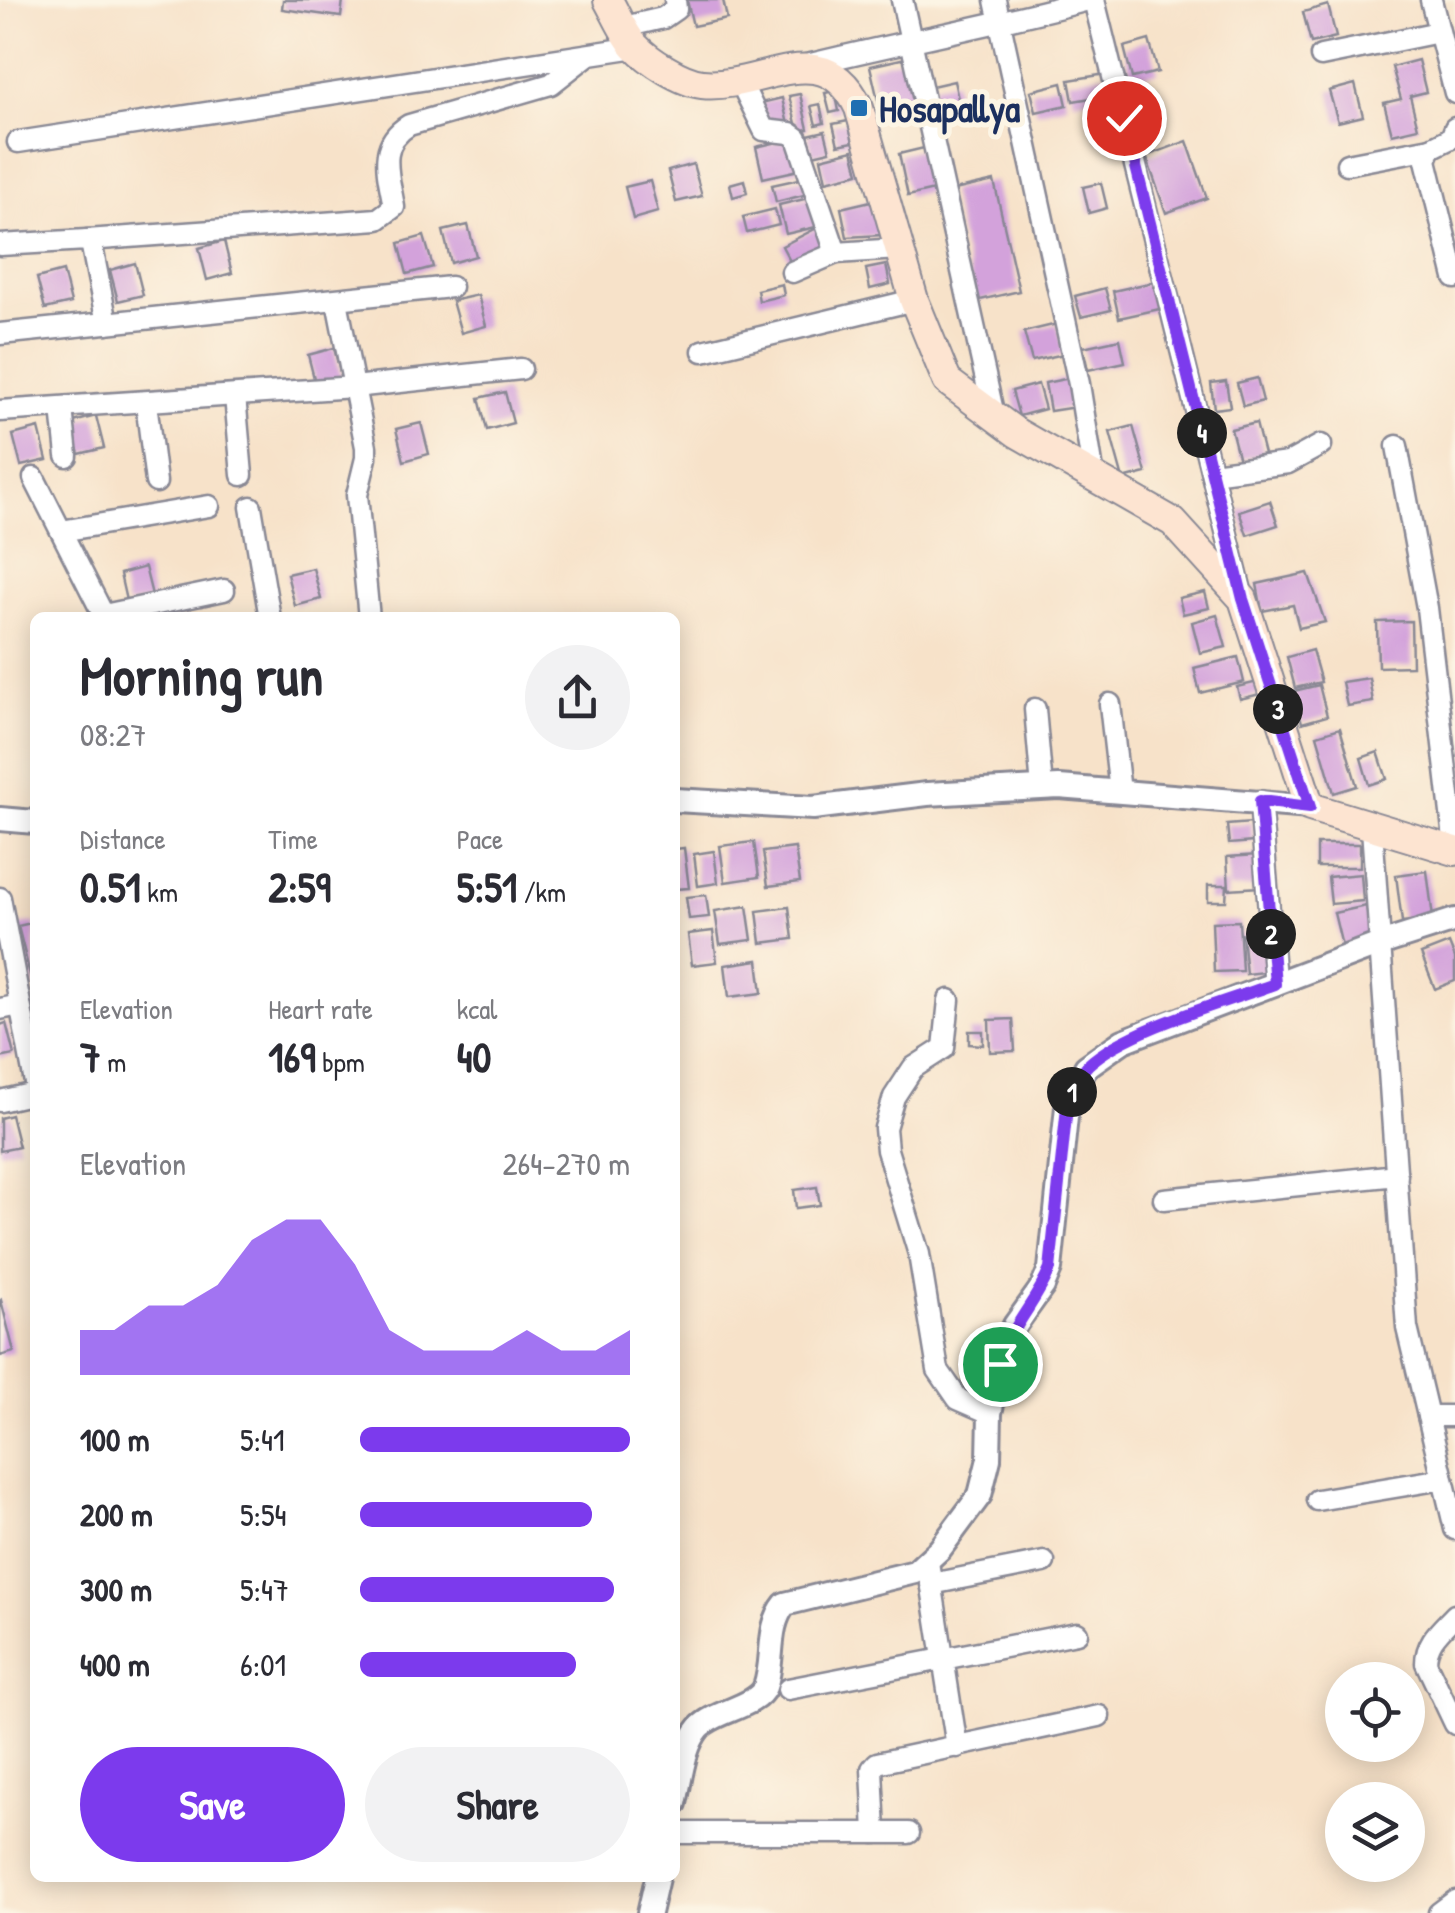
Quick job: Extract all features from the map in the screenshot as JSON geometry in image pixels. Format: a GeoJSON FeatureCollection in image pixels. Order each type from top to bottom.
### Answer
{"type":"FeatureCollection","features":[{"type":"Feature","properties":{"kind":"main road"},"geometry":{"type":"LineString","coordinates":[[608,0],[630,37],[668,70],[698,84],[740,83],[805,66],[836,77],[850,90],[859,108],[914,300],[948,381],[994,416],[1173,522],[1243,599],[1310,807],[1455,849]]}},
{"type":"Feature","properties":{"kind":"street"},"geometry":{"type":"LineString","coordinates":[[18,142],[590,54],[670,15],[676,9],[675,0]]}},
{"type":"Feature","properties":{"kind":"street"},"geometry":{"type":"LineString","coordinates":[[902,0],[994,416]]}},
{"type":"Feature","properties":{"kind":"street"},"geometry":{"type":"LineString","coordinates":[[995,0],[1079,384],[1094,476]]}},
{"type":"Feature","properties":{"kind":"street"},"geometry":{"type":"LineString","coordinates":[[805,66],[1091,0],[1243,599]]}},
{"type":"Feature","properties":{"kind":"street"},"geometry":{"type":"LineString","coordinates":[[1431,0],[1455,93]]}},
{"type":"Feature","properties":{"kind":"street"},"geometry":{"type":"LineString","coordinates":[[1321,56],[1439,32]]}},
{"type":"Feature","properties":{"kind":"street"},"geometry":{"type":"LineString","coordinates":[[0,245],[378,219],[394,207],[387,162],[388,144],[396,133],[409,125],[551,84],[590,54]]}},
{"type":"Feature","properties":{"kind":"street"},"geometry":{"type":"LineString","coordinates":[[740,83],[764,130],[790,133],[797,138],[836,253]]}},
{"type":"Feature","properties":{"kind":"street"},"geometry":{"type":"LineString","coordinates":[[1347,164],[1431,148],[1451,138],[1455,128]]}},
{"type":"Feature","properties":{"kind":"street"},"geometry":{"type":"LineString","coordinates":[[1431,148],[1426,166],[1455,278]]}},
{"type":"Feature","properties":{"kind":"street"},"geometry":{"type":"LineString","coordinates":[[87,240],[92,247],[107,323]]}},
{"type":"Feature","properties":{"kind":"street"},"geometry":{"type":"LineString","coordinates":[[792,272],[836,253],[899,250]]}},
{"type":"Feature","properties":{"kind":"street"},"geometry":{"type":"LineString","coordinates":[[0,334],[451,287]]}},
{"type":"Feature","properties":{"kind":"street"},"geometry":{"type":"LineString","coordinates":[[703,351],[914,300]]}},
{"type":"Feature","properties":{"kind":"street"},"geometry":{"type":"LineString","coordinates":[[338,301],[366,458],[357,495],[368,612]]}},
{"type":"Feature","properties":{"kind":"street"},"geometry":{"type":"LineString","coordinates":[[0,412],[354,387],[520,369]]}},
{"type":"Feature","properties":{"kind":"street"},"geometry":{"type":"LineString","coordinates":[[234,396],[242,475]]}},
{"type":"Feature","properties":{"kind":"street"},"geometry":{"type":"LineString","coordinates":[[146,402],[156,482]]}},
{"type":"Feature","properties":{"kind":"street"},"geometry":{"type":"LineString","coordinates":[[62,408],[67,456]]}},
{"type":"Feature","properties":{"kind":"street"},"geometry":{"type":"LineString","coordinates":[[1212,473],[1288,463],[1320,445]]}},
{"type":"Feature","properties":{"kind":"street"},"geometry":{"type":"LineString","coordinates":[[1397,446],[1427,608],[1455,849]]}},
{"type":"Feature","properties":{"kind":"street"},"geometry":{"type":"LineString","coordinates":[[34,478],[103,612]]}},
{"type":"Feature","properties":{"kind":"street"},"geometry":{"type":"LineString","coordinates":[[60,531],[209,506]]}},
{"type":"Feature","properties":{"kind":"street"},"geometry":{"type":"LineString","coordinates":[[250,507],[269,612]]}},
{"type":"Feature","properties":{"kind":"street"},"geometry":{"type":"LineString","coordinates":[[123,612],[224,590]]}},
{"type":"Feature","properties":{"kind":"street"},"geometry":{"type":"LineString","coordinates":[[1110,704],[1120,792]]}},
{"type":"Feature","properties":{"kind":"street"},"geometry":{"type":"LineString","coordinates":[[1035,708],[1042,788]]}},
{"type":"Feature","properties":{"kind":"street"},"geometry":{"type":"LineString","coordinates":[[680,800],[813,808],[927,794],[1042,788],[1310,807]]}},
{"type":"Feature","properties":{"kind":"street"},"geometry":{"type":"LineString","coordinates":[[1260,801],[1275,984]]}},
{"type":"Feature","properties":{"kind":"street"},"geometry":{"type":"LineString","coordinates":[[0,818],[30,821]]}},
{"type":"Feature","properties":{"kind":"street"},"geometry":{"type":"LineString","coordinates":[[1372,828],[1407,1328],[1455,1529]]}},
{"type":"Feature","properties":{"kind":"street"},"geometry":{"type":"LineString","coordinates":[[1,911],[10,1007],[30,1068]]}},
{"type":"Feature","properties":{"kind":"street"},"geometry":{"type":"LineString","coordinates":[[958,1746],[930,1573],[980,1495],[990,1458],[990,1413],[1006,1343],[1050,1269],[1067,1107],[1086,1068],[1123,1041],[1380,944],[1455,920]]}},
{"type":"Feature","properties":{"kind":"street"},"geometry":{"type":"LineString","coordinates":[[949,1000],[944,1048],[914,1068],[888,1110],[887,1150],[919,1254],[938,1370],[958,1400],[990,1413]]}},
{"type":"Feature","properties":{"kind":"street"},"geometry":{"type":"LineString","coordinates":[[0,1102],[30,1095]]}},
{"type":"Feature","properties":{"kind":"street"},"geometry":{"type":"LineString","coordinates":[[1164,1199],[1396,1175]]}},
{"type":"Feature","properties":{"kind":"street"},"geometry":{"type":"LineString","coordinates":[[1428,1416],[1455,1416]]}},
{"type":"Feature","properties":{"kind":"street"},"geometry":{"type":"LineString","coordinates":[[1317,1500],[1443,1479]]}},
{"type":"Feature","properties":{"kind":"street"},"geometry":{"type":"LineString","coordinates":[[680,1782],[696,1732],[714,1717],[754,1699],[764,1687],[776,1617],[785,1604],[899,1578],[1044,1562]]}},
{"type":"Feature","properties":{"kind":"street"},"geometry":{"type":"LineString","coordinates":[[1455,1615],[1430,1643],[1426,1656],[1455,1724]]}},
{"type":"Feature","properties":{"kind":"street"},"geometry":{"type":"LineString","coordinates":[[788,1690],[1077,1633]]}},
{"type":"Feature","properties":{"kind":"street"},"geometry":{"type":"LineString","coordinates":[[876,1833],[872,1769],[877,1764],[1099,1716]]}},
{"type":"Feature","properties":{"kind":"street"},"geometry":{"type":"LineString","coordinates":[[680,1833],[909,1833]]}},
{"type":"Feature","properties":{"kind":"street"},"geometry":{"type":"LineString","coordinates":[[648,1913],[656,1882]]}},
{"type":"Feature","properties":{"kind":"street"},"geometry":{"type":"LineString","coordinates":[[1439,1913],[1455,1901]]}},
{"type":"Feature","properties":{"kind":"building"},"geometry":{"type":"Polygon","coordinates":[[[283,0],[343,0],[341,17],[282,9],[283,0]]]}},
{"type":"Feature","properties":{"kind":"building"},"geometry":{"type":"Polygon","coordinates":[[[687,0],[723,0],[727,19],[693,26],[687,0]]]}},
{"type":"Feature","properties":{"kind":"building"},"geometry":{"type":"Polygon","coordinates":[[[1328,5],[1336,37],[1311,43],[1303,12],[1328,5]]]}},
{"type":"Feature","properties":{"kind":"building"},"geometry":{"type":"Polygon","coordinates":[[[1149,40],[1158,72],[1132,78],[1124,47],[1149,40]]]}},
{"type":"Feature","properties":{"kind":"building"},"geometry":{"type":"Polygon","coordinates":[[[910,57],[920,100],[880,109],[870,66],[910,57]]]}},
{"type":"Feature","properties":{"kind":"building"},"geometry":{"type":"Polygon","coordinates":[[[1418,60],[1426,92],[1410,96],[1418,128],[1392,134],[1384,103],[1401,99],[1392,67],[1418,60]]]}},
{"type":"Feature","properties":{"kind":"building"},"geometry":{"type":"Polygon","coordinates":[[[1106,74],[1109,95],[1073,101],[1069,80],[1106,74]]]}},
{"type":"Feature","properties":{"kind":"building"},"geometry":{"type":"Polygon","coordinates":[[[954,81],[959,103],[937,109],[932,86],[954,81]]]}},
{"type":"Feature","properties":{"kind":"building"},"geometry":{"type":"Polygon","coordinates":[[[1062,83],[1067,105],[1036,112],[1031,91],[1062,83]]]}},
{"type":"Feature","properties":{"kind":"building"},"geometry":{"type":"Polygon","coordinates":[[[1355,84],[1363,116],[1338,122],[1329,91],[1355,84]]]}},
{"type":"Feature","properties":{"kind":"building"},"geometry":{"type":"Polygon","coordinates":[[[835,91],[839,111],[830,113],[825,93],[835,91]]]}},
{"type":"Feature","properties":{"kind":"building"},"geometry":{"type":"Polygon","coordinates":[[[800,94],[808,129],[798,131],[789,96],[800,94]]]}},
{"type":"Feature","properties":{"kind":"building"},"geometry":{"type":"Polygon","coordinates":[[[782,98],[789,129],[769,126],[761,103],[782,98]]]}},
{"type":"Feature","properties":{"kind":"building"},"geometry":{"type":"Polygon","coordinates":[[[820,104],[824,123],[816,125],[811,106],[820,104]]]}},
{"type":"Feature","properties":{"kind":"building"},"geometry":{"type":"Polygon","coordinates":[[[848,121],[853,142],[838,145],[833,124],[848,121]]]}},
{"type":"Feature","properties":{"kind":"building"},"geometry":{"type":"Polygon","coordinates":[[[825,131],[830,151],[813,155],[808,135],[825,131]]]}},
{"type":"Feature","properties":{"kind":"building"},"geometry":{"type":"Polygon","coordinates":[[[791,139],[799,170],[763,178],[756,147],[791,139]]]}},
{"type":"Feature","properties":{"kind":"building"},"geometry":{"type":"Polygon","coordinates":[[[1187,141],[1207,198],[1166,213],[1146,156],[1187,141]]]}},
{"type":"Feature","properties":{"kind":"building"},"geometry":{"type":"Polygon","coordinates":[[[928,147],[938,189],[908,196],[899,154],[928,147]]]}},
{"type":"Feature","properties":{"kind":"building"},"geometry":{"type":"Polygon","coordinates":[[[853,150],[859,173],[826,181],[821,158],[853,150]]]}},
{"type":"Feature","properties":{"kind":"building"},"geometry":{"type":"Polygon","coordinates":[[[693,164],[702,196],[676,202],[668,171],[693,164]]]}},
{"type":"Feature","properties":{"kind":"building"},"geometry":{"type":"Polygon","coordinates":[[[804,178],[808,194],[776,202],[772,185],[804,178]]]}},
{"type":"Feature","properties":{"kind":"building"},"geometry":{"type":"Polygon","coordinates":[[[744,180],[747,193],[733,197],[730,184],[744,180]]]}},
{"type":"Feature","properties":{"kind":"building"},"geometry":{"type":"Polygon","coordinates":[[[650,181],[658,212],[633,219],[625,187],[650,181]]]}},
{"type":"Feature","properties":{"kind":"building"},"geometry":{"type":"Polygon","coordinates":[[[994,181],[1019,291],[976,301],[950,191],[994,181]]]}},
{"type":"Feature","properties":{"kind":"building"},"geometry":{"type":"Polygon","coordinates":[[[1101,183],[1107,208],[1089,213],[1083,187],[1101,183]]]}},
{"type":"Feature","properties":{"kind":"building"},"geometry":{"type":"Polygon","coordinates":[[[813,197],[820,226],[786,234],[779,205],[813,197]]]}},
{"type":"Feature","properties":{"kind":"building"},"geometry":{"type":"Polygon","coordinates":[[[875,200],[882,235],[847,237],[841,208],[875,200]]]}},
{"type":"Feature","properties":{"kind":"building"},"geometry":{"type":"Polygon","coordinates":[[[775,209],[779,225],[747,233],[743,217],[775,209]]]}},
{"type":"Feature","properties":{"kind":"building"},"geometry":{"type":"Polygon","coordinates":[[[468,225],[476,256],[451,263],[443,231],[468,225]]]}},
{"type":"Feature","properties":{"kind":"building"},"geometry":{"type":"Polygon","coordinates":[[[817,228],[826,245],[791,263],[782,246],[817,228]]]}},
{"type":"Feature","properties":{"kind":"building"},"geometry":{"type":"Polygon","coordinates":[[[424,236],[433,267],[407,274],[399,243],[424,236]]]}},
{"type":"Feature","properties":{"kind":"building"},"geometry":{"type":"Polygon","coordinates":[[[224,241],[232,273],[207,280],[199,248],[224,241]]]}},
{"type":"Feature","properties":{"kind":"building"},"geometry":{"type":"Polygon","coordinates":[[[135,263],[143,295],[118,301],[110,270],[135,263]]]}},
{"type":"Feature","properties":{"kind":"building"},"geometry":{"type":"Polygon","coordinates":[[[886,265],[890,284],[870,289],[866,269],[886,265]]]}},
{"type":"Feature","properties":{"kind":"building"},"geometry":{"type":"Polygon","coordinates":[[[63,271],[71,303],[45,309],[37,278],[63,271]]]}},
{"type":"Feature","properties":{"kind":"building"},"geometry":{"type":"Polygon","coordinates":[[[1158,281],[1164,308],[1119,318],[1113,291],[1158,281]]]}},
{"type":"Feature","properties":{"kind":"building"},"geometry":{"type":"Polygon","coordinates":[[[782,284],[784,295],[759,301],[757,290],[782,284]]]}},
{"type":"Feature","properties":{"kind":"building"},"geometry":{"type":"Polygon","coordinates":[[[1105,288],[1111,310],[1081,317],[1075,296],[1105,288]]]}},
{"type":"Feature","properties":{"kind":"building"},"geometry":{"type":"Polygon","coordinates":[[[478,295],[486,326],[461,333],[452,301],[478,295]]]}},
{"type":"Feature","properties":{"kind":"building"},"geometry":{"type":"Polygon","coordinates":[[[1057,324],[1064,354],[1032,361],[1024,332],[1057,324]]]}},
{"type":"Feature","properties":{"kind":"building"},"geometry":{"type":"Polygon","coordinates":[[[1120,339],[1125,362],[1088,370],[1083,347],[1120,339]]]}},
{"type":"Feature","properties":{"kind":"building"},"geometry":{"type":"Polygon","coordinates":[[[334,348],[342,380],[316,386],[308,355],[334,348]]]}},
{"type":"Feature","properties":{"kind":"building"},"geometry":{"type":"Polygon","coordinates":[[[1070,378],[1076,407],[1050,411],[1045,383],[1070,378]]]}},
{"type":"Feature","properties":{"kind":"building"},"geometry":{"type":"Polygon","coordinates":[[[1257,378],[1263,401],[1243,406],[1237,383],[1257,378]]]}},
{"type":"Feature","properties":{"kind":"building"},"geometry":{"type":"Polygon","coordinates":[[[1226,381],[1230,407],[1214,409],[1211,383],[1226,381]]]}},
{"type":"Feature","properties":{"kind":"building"},"geometry":{"type":"Polygon","coordinates":[[[1038,384],[1045,409],[1019,416],[1012,391],[1038,384]]]}},
{"type":"Feature","properties":{"kind":"building"},"geometry":{"type":"Polygon","coordinates":[[[505,392],[513,423],[487,430],[479,398],[505,392]]]}},
{"type":"Feature","properties":{"kind":"building"},"geometry":{"type":"Polygon","coordinates":[[[96,416],[104,448],[79,454],[70,423],[96,416]]]}},
{"type":"Feature","properties":{"kind":"building"},"geometry":{"type":"Polygon","coordinates":[[[421,423],[429,454],[404,461],[396,429],[421,423]]]}},
{"type":"Feature","properties":{"kind":"building"},"geometry":{"type":"Polygon","coordinates":[[[1256,423],[1264,454],[1239,460],[1231,429],[1256,423]]]}},
{"type":"Feature","properties":{"kind":"building"},"geometry":{"type":"Polygon","coordinates":[[[1133,426],[1146,473],[1123,479],[1110,432],[1133,426]]]}},
{"type":"Feature","properties":{"kind":"building"},"geometry":{"type":"Polygon","coordinates":[[[39,428],[47,460],[21,466],[13,435],[39,428]]]}},
{"type":"Feature","properties":{"kind":"building"},"geometry":{"type":"Polygon","coordinates":[[[1270,501],[1278,525],[1247,535],[1239,511],[1270,501]]]}},
{"type":"Feature","properties":{"kind":"building"},"geometry":{"type":"Polygon","coordinates":[[[145,567],[153,599],[127,605],[120,574],[145,567]]]}},
{"type":"Feature","properties":{"kind":"building"},"geometry":{"type":"Polygon","coordinates":[[[313,568],[321,599],[295,606],[287,574],[313,568]]]}},
{"type":"Feature","properties":{"kind":"building"},"geometry":{"type":"Polygon","coordinates":[[[1308,573],[1325,622],[1299,628],[1293,605],[1262,611],[1257,584],[1308,573]]]}},
{"type":"Feature","properties":{"kind":"building"},"geometry":{"type":"Polygon","coordinates":[[[1205,592],[1209,608],[1183,614],[1179,598],[1205,592]]]}},
{"type":"Feature","properties":{"kind":"building"},"geometry":{"type":"Polygon","coordinates":[[[1217,615],[1226,647],[1200,653],[1192,622],[1217,615]]]}},
{"type":"Feature","properties":{"kind":"building"},"geometry":{"type":"Polygon","coordinates":[[[1411,621],[1412,666],[1378,667],[1377,622],[1411,621]]]}},
{"type":"Feature","properties":{"kind":"building"},"geometry":{"type":"Polygon","coordinates":[[[1312,650],[1321,682],[1295,688],[1287,657],[1312,650]]]}},
{"type":"Feature","properties":{"kind":"building"},"geometry":{"type":"Polygon","coordinates":[[[1238,657],[1244,682],[1200,693],[1194,668],[1238,657]]]}},
{"type":"Feature","properties":{"kind":"building"},"geometry":{"type":"Polygon","coordinates":[[[1369,678],[1373,702],[1347,706],[1342,682],[1369,678]]]}},
{"type":"Feature","properties":{"kind":"building"},"geometry":{"type":"Polygon","coordinates":[[[1258,682],[1260,694],[1240,699],[1237,687],[1258,682]]]}},
{"type":"Feature","properties":{"kind":"building"},"geometry":{"type":"Polygon","coordinates":[[[1319,685],[1327,716],[1302,723],[1294,691],[1319,685]]]}},
{"type":"Feature","properties":{"kind":"building"},"geometry":{"type":"Polygon","coordinates":[[[1340,728],[1357,786],[1334,793],[1317,735],[1340,728]]]}},
{"type":"Feature","properties":{"kind":"building"},"geometry":{"type":"Polygon","coordinates":[[[1378,752],[1387,779],[1369,785],[1361,758],[1378,752]]]}},
{"type":"Feature","properties":{"kind":"building"},"geometry":{"type":"Polygon","coordinates":[[[1251,823],[1253,842],[1229,844],[1227,825],[1251,823]]]}},
{"type":"Feature","properties":{"kind":"building"},"geometry":{"type":"Polygon","coordinates":[[[754,842],[759,877],[725,882],[720,846],[754,842]]]}},
{"type":"Feature","properties":{"kind":"building"},"geometry":{"type":"Polygon","coordinates":[[[1317,844],[1360,844],[1360,867],[1317,867],[1317,844]]]}},
{"type":"Feature","properties":{"kind":"building"},"geometry":{"type":"Polygon","coordinates":[[[680,848],[684,848],[689,888],[680,889],[680,848]]]}},
{"type":"Feature","properties":{"kind":"building"},"geometry":{"type":"Polygon","coordinates":[[[795,848],[800,882],[768,886],[763,852],[795,848]]]}},
{"type":"Feature","properties":{"kind":"building"},"geometry":{"type":"Polygon","coordinates":[[[714,851],[718,883],[698,886],[694,854],[714,851]]]}},
{"type":"Feature","properties":{"kind":"building"},"geometry":{"type":"Polygon","coordinates":[[[1258,855],[1260,887],[1229,889],[1227,857],[1258,855]]]}},
{"type":"Feature","properties":{"kind":"building"},"geometry":{"type":"Polygon","coordinates":[[[1427,871],[1433,918],[1402,922],[1396,875],[1427,871]]]}},
{"type":"Feature","properties":{"kind":"building"},"geometry":{"type":"Polygon","coordinates":[[[1361,874],[1363,901],[1331,904],[1328,877],[1361,874]]]}},
{"type":"Feature","properties":{"kind":"building"},"geometry":{"type":"Polygon","coordinates":[[[1208,885],[1227,885],[1226,901],[1208,901],[1208,885]]]}},
{"type":"Feature","properties":{"kind":"building"},"geometry":{"type":"Polygon","coordinates":[[[706,895],[709,917],[689,919],[686,897],[706,895]]]}},
{"type":"Feature","properties":{"kind":"building"},"geometry":{"type":"Polygon","coordinates":[[[747,906],[752,940],[720,944],[715,911],[747,906]]]}},
{"type":"Feature","properties":{"kind":"building"},"geometry":{"type":"Polygon","coordinates":[[[1366,906],[1373,939],[1342,946],[1334,913],[1366,906]]]}},
{"type":"Feature","properties":{"kind":"building"},"geometry":{"type":"Polygon","coordinates":[[[789,907],[793,939],[761,943],[757,911],[789,907]]]}},
{"type":"Feature","properties":{"kind":"building"},"geometry":{"type":"Polygon","coordinates":[[[1239,921],[1242,971],[1214,972],[1212,922],[1239,921]]]}},
{"type":"Feature","properties":{"kind":"building"},"geometry":{"type":"Polygon","coordinates":[[[30,923],[30,975],[18,926],[30,923]]]}},
{"type":"Feature","properties":{"kind":"building"},"geometry":{"type":"Polygon","coordinates":[[[713,931],[717,962],[692,965],[688,934],[713,931]]]}},
{"type":"Feature","properties":{"kind":"building"},"geometry":{"type":"Polygon","coordinates":[[[1269,931],[1273,971],[1246,974],[1242,934],[1269,931]]]}},
{"type":"Feature","properties":{"kind":"building"},"geometry":{"type":"Polygon","coordinates":[[[1449,943],[1455,958],[1455,981],[1435,989],[1421,954],[1449,943]]]}},
{"type":"Feature","properties":{"kind":"building"},"geometry":{"type":"Polygon","coordinates":[[[758,960],[762,993],[729,997],[725,965],[758,960]]]}},
{"type":"Feature","properties":{"kind":"building"},"geometry":{"type":"Polygon","coordinates":[[[1013,1019],[1015,1051],[990,1052],[989,1020],[1013,1019]]]}},
{"type":"Feature","properties":{"kind":"building"},"geometry":{"type":"Polygon","coordinates":[[[6,1023],[14,1055],[0,1058],[0,1025],[6,1023]]]}},
{"type":"Feature","properties":{"kind":"building"},"geometry":{"type":"Polygon","coordinates":[[[969,1031],[983,1031],[983,1045],[969,1044],[969,1031]]]}},
{"type":"Feature","properties":{"kind":"building"},"geometry":{"type":"Polygon","coordinates":[[[11,1115],[19,1147],[0,1151],[0,1118],[11,1115]]]}},
{"type":"Feature","properties":{"kind":"building"},"geometry":{"type":"Polygon","coordinates":[[[817,1187],[820,1205],[796,1208],[794,1190],[817,1187]]]}},
{"type":"Feature","properties":{"kind":"building"},"geometry":{"type":"Polygon","coordinates":[[[0,1301],[14,1352],[0,1356],[0,1301]]]}},
{"type":"Feature","properties":{"kind":"place","name":"Hosapallya"},"geometry":{"type":"Point","coordinates":[859,108]}},
{"type":"Feature","properties":{"kind":"route"},"geometry":{"type":"LineString","coordinates":[[1000,1364],[1015,1324],[1043,1286],[1050,1269],[1067,1107],[1075,1084],[1086,1068],[1123,1041],[1275,984],[1260,801],[1310,807],[1243,599],[1124,118]]}}]}
